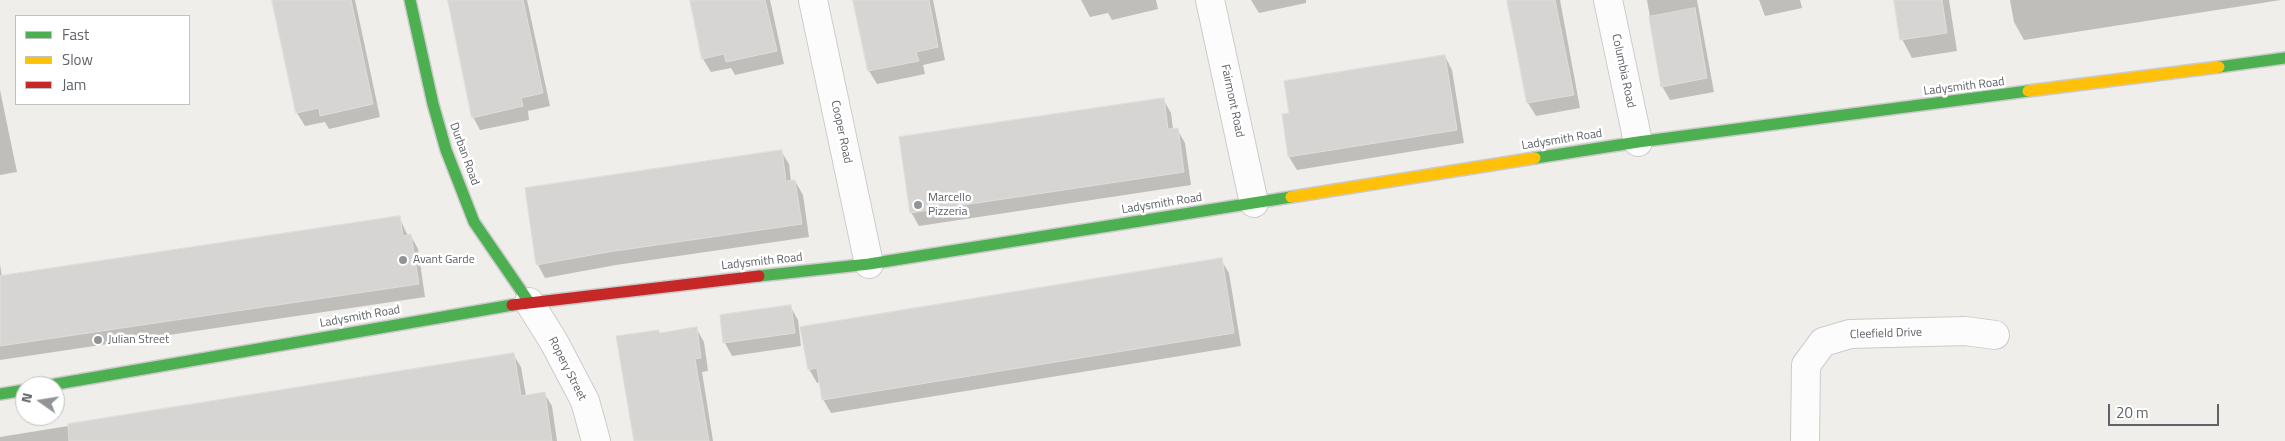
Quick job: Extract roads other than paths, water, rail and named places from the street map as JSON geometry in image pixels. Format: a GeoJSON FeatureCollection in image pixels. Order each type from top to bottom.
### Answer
{"type":"FeatureCollection","features":[{"type":"Feature","properties":{"kind":"street","name":"Durban Road"},"geometry":{"type":"LineString","coordinates":[[410,0],[432,104],[449,159],[474,222],[529,302]]}},
{"type":"Feature","properties":{"kind":"street","name":"Cooper Road"},"geometry":{"type":"LineString","coordinates":[[813,0],[869,264]]}},
{"type":"Feature","properties":{"kind":"street","name":"Fairmont Road"},"geometry":{"type":"LineString","coordinates":[[1210,0],[1254,203]]}},
{"type":"Feature","properties":{"kind":"street","name":"Columbia Road"},"geometry":{"type":"LineString","coordinates":[[1608,0],[1638,142]]}},
{"type":"Feature","properties":{"kind":"street","name":"Ladysmith Road"},"geometry":{"type":"LineString","coordinates":[[65,383],[529,302],[869,264],[1638,142],[2285,58]]}},
{"type":"Feature","properties":{"kind":"street","name":"Ropery Street"},"geometry":{"type":"LineString","coordinates":[[529,302],[554,342],[585,401],[596,441]]}},
{"type":"Feature","properties":{"kind":"street","name":"Cleefield Drive"},"geometry":{"type":"LineString","coordinates":[[1805,441],[1806,365],[1823,342],[1850,334],[1965,331],[1995,335]]}},
{"type":"Feature","properties":{"kind":"street"},"geometry":{"type":"LineString","coordinates":[[0,394],[15,392]]}},
{"type":"Feature","properties":{"kind":"place","name":"Marcello Pizzeria"},"geometry":{"type":"Point","coordinates":[918,205]}},
{"type":"Feature","properties":{"kind":"place","name":"Avant Garde"},"geometry":{"type":"Point","coordinates":[403,260]}},
{"type":"Feature","properties":{"kind":"place","name":"Julian Street"},"geometry":{"type":"Point","coordinates":[98,340]}}]}
